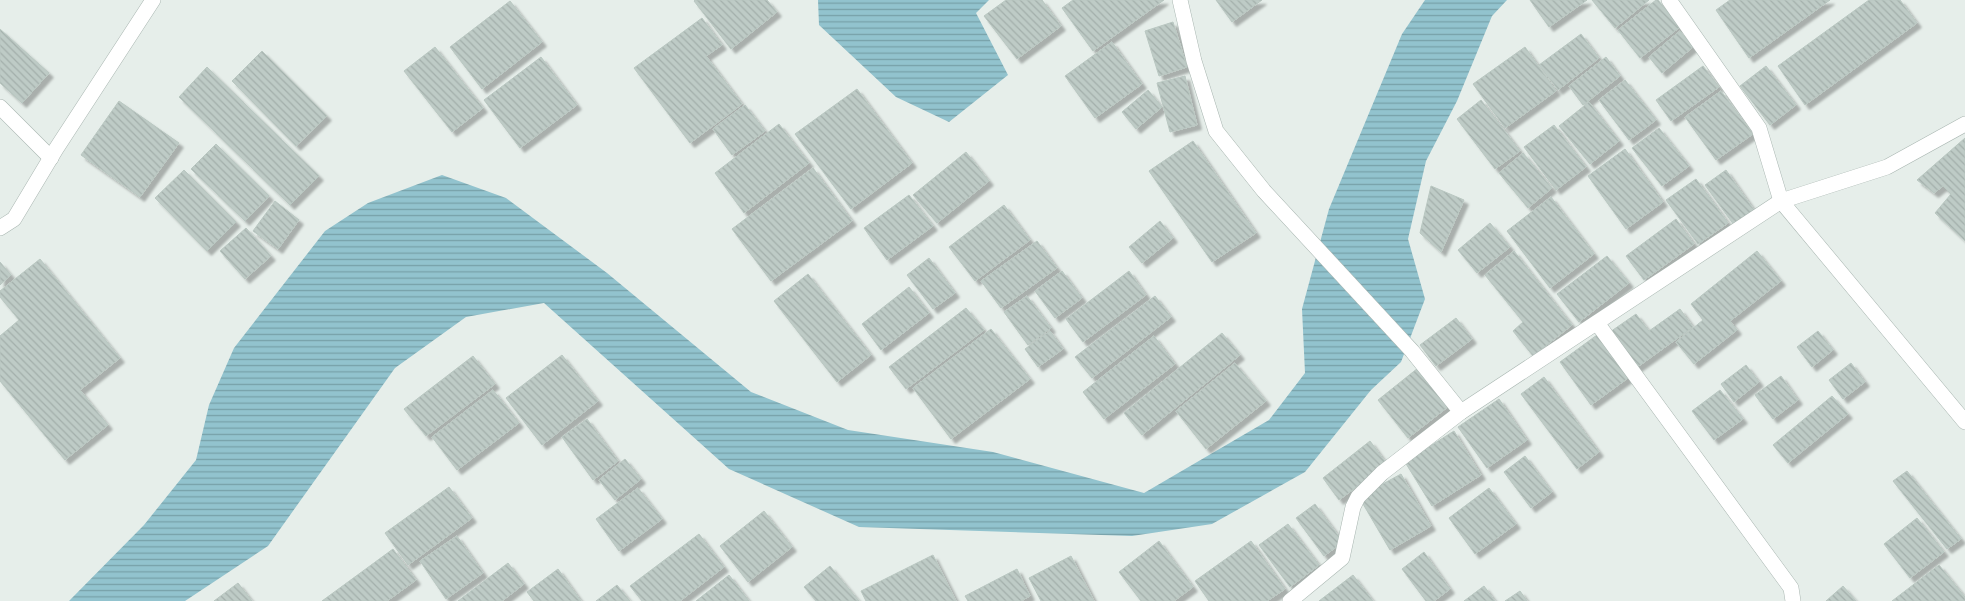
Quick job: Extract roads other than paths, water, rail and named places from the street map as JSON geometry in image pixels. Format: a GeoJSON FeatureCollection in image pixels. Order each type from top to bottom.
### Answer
{"type":"FeatureCollection","features":[{"type":"Feature","properties":{"kind":"street"},"geometry":{"type":"LineString","coordinates":[[0,228],[14,219],[152,0]]}},
{"type":"Feature","properties":{"kind":"street"},"geometry":{"type":"LineString","coordinates":[[1180,0],[1194,61],[1216,131],[1264,191],[1412,351],[1461,412]]}},
{"type":"Feature","properties":{"kind":"street"},"geometry":{"type":"LineString","coordinates":[[1669,0],[1759,128],[1781,201],[1965,422]]}},
{"type":"Feature","properties":{"kind":"street"},"geometry":{"type":"LineString","coordinates":[[0,108],[51,158]]}},
{"type":"Feature","properties":{"kind":"street"},"geometry":{"type":"LineString","coordinates":[[1290,601],[1342,558],[1353,507],[1358,497],[1382,472],[1461,412],[1781,201],[1887,167],[1965,124]]}},
{"type":"Feature","properties":{"kind":"street"},"geometry":{"type":"LineString","coordinates":[[1597,323],[1791,588],[1793,601]]}},
{"type":"Feature","properties":{"kind":"water"},"geometry":{"type":"Polygon","coordinates":[[[818,0],[989,0],[976,13],[1008,75],[949,122],[896,97],[819,25],[818,0]]]}},
{"type":"Feature","properties":{"kind":"water"},"geometry":{"type":"Polygon","coordinates":[[[1425,0],[1507,0],[1492,16],[1457,101],[1426,161],[1408,239],[1425,299],[1401,362],[1371,390],[1305,472],[1212,524],[1132,536],[859,527],[729,469],[544,303],[466,317],[395,368],[268,546],[185,601],[69,601],[144,525],[196,460],[209,405],[234,348],[325,231],[368,203],[442,175],[506,198],[607,273],[751,392],[848,430],[993,452],[1144,493],[1269,420],[1305,373],[1302,309],[1329,209],[1402,34],[1425,0]]]}}]}
